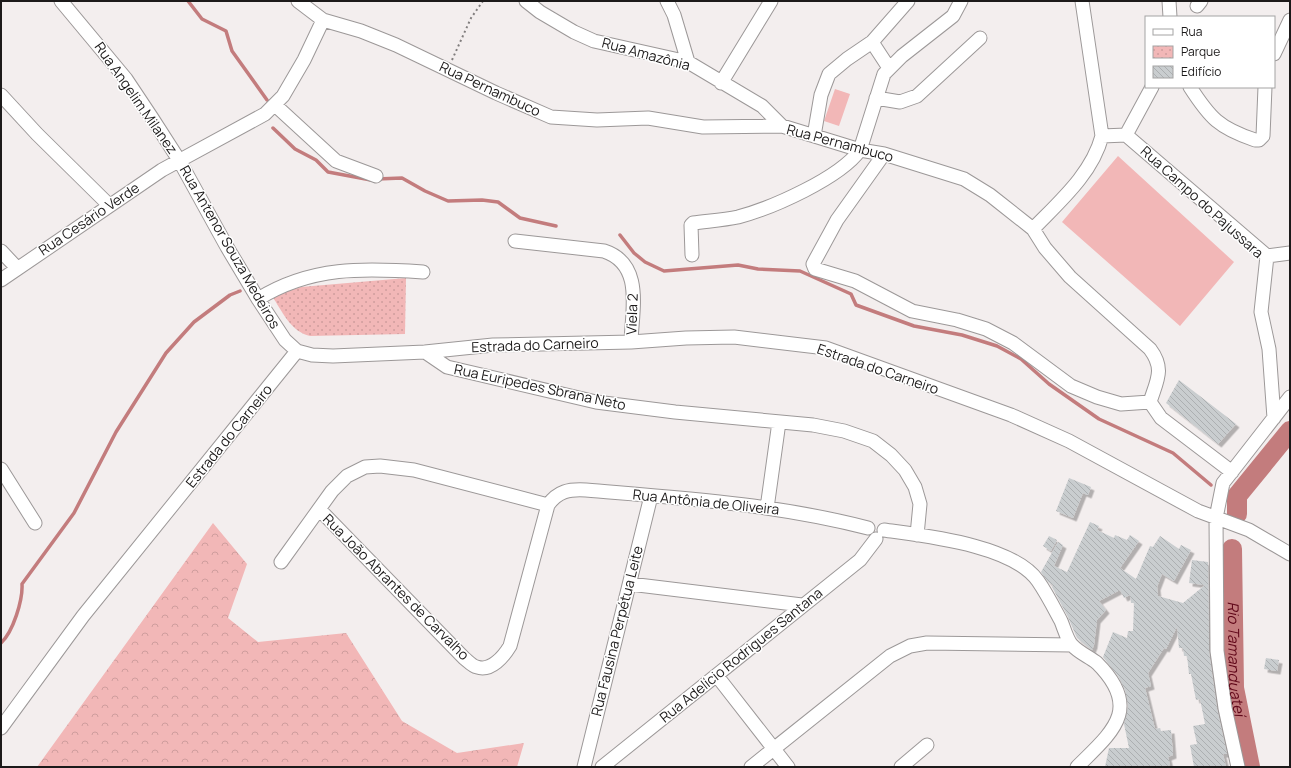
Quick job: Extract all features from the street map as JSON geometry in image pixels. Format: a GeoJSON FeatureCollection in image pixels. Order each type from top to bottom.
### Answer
{"type":"FeatureCollection","features":[{"type":"Feature","properties":{"kind":"street","name":"Rua Angelim Milanez"},"geometry":{"type":"LineString","coordinates":[[62,1],[126,79],[178,160]]}},
{"type":"Feature","properties":{"kind":"street","name":"Rua Pernambuco"},"geometry":{"type":"LineString","coordinates":[[298,1],[323,20],[361,31],[396,45],[550,117],[597,120],[648,118],[703,126],[782,126],[860,150],[884,154],[964,179],[996,200],[1033,229],[1045,248],[1070,276],[1138,337],[1158,359],[1158,373],[1150,402]]}},
{"type":"Feature","properties":{"kind":"street","name":"Rua Amazônia"},"geometry":{"type":"LineString","coordinates":[[526,1],[540,12],[574,32],[594,41],[688,62],[762,106],[782,126]]}},
{"type":"Feature","properties":{"kind":"street"},"geometry":{"type":"LineString","coordinates":[[667,1],[674,15],[688,62]]}},
{"type":"Feature","properties":{"kind":"street"},"geometry":{"type":"LineString","coordinates":[[721,83],[771,1]]}},
{"type":"Feature","properties":{"kind":"street"},"geometry":{"type":"LineString","coordinates":[[814,136],[821,95],[829,74],[847,59],[872,42],[908,1]]}},
{"type":"Feature","properties":{"kind":"street"},"geometry":{"type":"LineString","coordinates":[[692,255],[691,225],[693,223],[738,217],[758,210],[823,180],[843,168],[854,158],[860,150],[880,83],[889,68],[953,16],[961,1]]}},
{"type":"Feature","properties":{"kind":"street"},"geometry":{"type":"LineString","coordinates":[[1033,229],[1071,190],[1098,150],[1102,136],[1082,1]]}},
{"type":"Feature","properties":{"kind":"street"},"geometry":{"type":"LineString","coordinates":[[1169,1],[1170,16]]}},
{"type":"Feature","properties":{"kind":"street","name":"Rua Cesário Verde"},"geometry":{"type":"LineString","coordinates":[[1,280],[109,205],[178,160],[265,114],[283,96],[304,60],[323,20]]}},
{"type":"Feature","properties":{"kind":"street"},"geometry":{"type":"LineString","coordinates":[[1275,52],[1290,20]]}},
{"type":"Feature","properties":{"kind":"street"},"geometry":{"type":"LineString","coordinates":[[876,98],[900,102],[917,96],[980,38]]}},
{"type":"Feature","properties":{"kind":"street"},"geometry":{"type":"LineString","coordinates":[[872,42],[889,68]]}},
{"type":"Feature","properties":{"kind":"street"},"geometry":{"type":"LineString","coordinates":[[1102,136],[1126,135],[1151,88]]}},
{"type":"Feature","properties":{"kind":"street"},"geometry":{"type":"LineString","coordinates":[[1191,88],[1210,116],[1220,125],[1254,140],[1259,140],[1262,136],[1265,88]]}},
{"type":"Feature","properties":{"kind":"street"},"geometry":{"type":"LineString","coordinates":[[1,95],[37,134],[109,205]]}},
{"type":"Feature","properties":{"kind":"street"},"geometry":{"type":"LineString","coordinates":[[275,105],[336,161],[376,176]]}},
{"type":"Feature","properties":{"kind":"street","name":"Rua Campo do Pajussara"},"geometry":{"type":"LineString","coordinates":[[1126,135],[1267,256],[1261,312],[1269,350],[1274,418]]}},
{"type":"Feature","properties":{"kind":"street"},"geometry":{"type":"LineString","coordinates":[[884,154],[837,220],[813,264],[815,269],[854,281],[912,311],[957,320],[986,329],[1013,343],[1071,386],[1097,398],[1121,404],[1150,402],[1161,418],[1232,472]]}},
{"type":"Feature","properties":{"kind":"street","name":"Rua Antenor Souza Medeiros"},"geometry":{"type":"LineString","coordinates":[[178,160],[258,299],[284,340],[297,352]]}},
{"type":"Feature","properties":{"kind":"street","name":"Viela 2"},"geometry":{"type":"LineString","coordinates":[[515,241],[604,251],[616,255],[624,264],[634,288],[631,342]]}},
{"type":"Feature","properties":{"kind":"street"},"geometry":{"type":"LineString","coordinates":[[1,251],[17,268]]}},
{"type":"Feature","properties":{"kind":"street"},"geometry":{"type":"LineString","coordinates":[[1267,256],[1290,253]]}},
{"type":"Feature","properties":{"kind":"street"},"geometry":{"type":"LineString","coordinates":[[258,299],[288,283],[305,277],[329,272],[367,269],[423,272]]}},
{"type":"Feature","properties":{"kind":"street","name":"Estrada do Carneiro"},"geometry":{"type":"LineString","coordinates":[[1,728],[83,616],[297,352],[329,356],[425,352],[493,345],[631,342],[686,338],[734,337],[826,348],[1011,415],[1068,441],[1198,511],[1249,530],[1290,554]]}},
{"type":"Feature","properties":{"kind":"street","name":"Rua Euripedes Sbrana Neto"},"geometry":{"type":"LineString","coordinates":[[425,352],[447,367],[596,402],[675,412],[813,425],[844,431],[873,441],[891,455],[905,470],[915,487],[920,504],[917,535]]}},
{"type":"Feature","properties":{"kind":"street"},"geometry":{"type":"LineString","coordinates":[[1238,767],[1225,708],[1217,651],[1216,518],[1223,483],[1290,397]]}},
{"type":"Feature","properties":{"kind":"street"},"geometry":{"type":"LineString","coordinates":[[768,508],[779,422]]}},
{"type":"Feature","properties":{"kind":"street"},"geometry":{"type":"LineString","coordinates":[[281,562],[332,491],[347,476],[365,467],[380,466],[414,470],[548,505]]}},
{"type":"Feature","properties":{"kind":"street"},"geometry":{"type":"LineString","coordinates":[[1,469],[36,523]]}},
{"type":"Feature","properties":{"kind":"street","name":"Rua Antônia de Oliveira"},"geometry":{"type":"LineString","coordinates":[[548,505],[556,495],[571,489],[651,496],[768,508],[825,516],[868,528],[869,535],[880,535]]}},
{"type":"Feature","properties":{"kind":"street","name":"Rua Fausina Perpétua Leite"},"geometry":{"type":"LineString","coordinates":[[584,767],[651,496]]}},
{"type":"Feature","properties":{"kind":"street","name":"Rua João Abrantes de Carvalho"},"geometry":{"type":"LineString","coordinates":[[319,509],[464,658],[476,667],[484,668],[502,658],[510,646],[548,505]]}},
{"type":"Feature","properties":{"kind":"street"},"geometry":{"type":"LineString","coordinates":[[880,535],[917,535],[997,553],[1027,569],[1038,581],[1072,645],[1096,663],[1108,677],[1116,690],[1120,702],[1117,724],[1109,735],[1077,767]]}},
{"type":"Feature","properties":{"kind":"street","name":"Rua Adelício Rodrigues Santana"},"geometry":{"type":"LineString","coordinates":[[602,767],[860,560],[880,535]]}},
{"type":"Feature","properties":{"kind":"street"},"geometry":{"type":"LineString","coordinates":[[630,584],[802,605]]}},
{"type":"Feature","properties":{"kind":"street"},"geometry":{"type":"LineString","coordinates":[[751,767],[890,656],[910,646],[927,643],[1072,645]]}},
{"type":"Feature","properties":{"kind":"street"},"geometry":{"type":"LineString","coordinates":[[717,676],[788,767]]}},
{"type":"Feature","properties":{"kind":"street"},"geometry":{"type":"LineString","coordinates":[[901,767],[927,745]]}},
{"type":"Feature","properties":{"kind":"path"},"geometry":{"type":"LineString","coordinates":[[448,69],[471,18],[483,1]]}},
{"type":"Feature","properties":{"kind":"green space"},"geometry":{"type":"Polygon","coordinates":[[[835,89],[850,94],[839,126],[824,121],[835,89]]]}},
{"type":"Feature","properties":{"kind":"green space"},"geometry":{"type":"Polygon","coordinates":[[[1118,156],[1234,262],[1180,326],[1062,222],[1118,156]]]}},
{"type":"Feature","properties":{"kind":"green space"},"geometry":{"type":"Polygon","coordinates":[[[406,278],[405,334],[310,336],[303,334],[292,326],[272,296],[301,287],[406,278]]]}},
{"type":"Feature","properties":{"kind":"green space"},"geometry":{"type":"Polygon","coordinates":[[[213,523],[247,564],[228,618],[258,642],[346,633],[402,721],[457,753],[524,743],[517,767],[37,767],[213,523]]]}},
{"type":"Feature","properties":{"kind":"building"},"geometry":{"type":"Polygon","coordinates":[[[1179,380],[1236,424],[1218,444],[1166,403],[1179,380]]]}},
{"type":"Feature","properties":{"kind":"building"},"geometry":{"type":"Polygon","coordinates":[[[1069,478],[1091,487],[1088,495],[1083,493],[1073,518],[1056,511],[1069,478]]]}},
{"type":"Feature","properties":{"kind":"building"},"geometry":{"type":"Polygon","coordinates":[[[1090,522],[1099,526],[1097,530],[1114,538],[1115,535],[1127,540],[1130,535],[1139,541],[1120,568],[1136,579],[1150,546],[1153,547],[1160,536],[1179,549],[1181,545],[1191,550],[1174,581],[1162,574],[1157,587],[1158,596],[1183,603],[1205,585],[1189,583],[1192,560],[1208,562],[1209,652],[1217,709],[1227,754],[1223,754],[1226,767],[1194,767],[1190,745],[1197,744],[1193,726],[1205,724],[1200,699],[1196,700],[1191,674],[1189,674],[1187,656],[1184,656],[1183,648],[1179,648],[1177,627],[1166,649],[1164,648],[1148,673],[1151,686],[1145,688],[1155,729],[1160,728],[1161,731],[1171,730],[1173,755],[1168,757],[1170,765],[1163,767],[1105,767],[1109,748],[1129,748],[1124,724],[1128,706],[1125,690],[1118,676],[1103,657],[1113,632],[1127,638],[1128,631],[1133,631],[1134,603],[1131,603],[1130,595],[1124,598],[1120,590],[1099,601],[1106,610],[1097,620],[1092,650],[1077,638],[1052,587],[1053,585],[1048,582],[1041,572],[1058,542],[1063,545],[1054,566],[1067,572],[1090,522]]]}},
{"type":"Feature","properties":{"kind":"building"},"geometry":{"type":"Polygon","coordinates":[[[1049,536],[1057,540],[1051,551],[1043,546],[1049,536]]]}},
{"type":"Feature","properties":{"kind":"building"},"geometry":{"type":"Polygon","coordinates":[[[1266,658],[1279,660],[1277,671],[1264,669],[1266,658]]]}},
{"type":"Feature","properties":{"kind":"waterway"},"geometry":{"type":"LineString","coordinates":[[188,1],[202,19],[226,31],[232,51],[267,100]]}},
{"type":"Feature","properties":{"kind":"waterway"},"geometry":{"type":"LineString","coordinates":[[273,128],[295,149],[316,160],[328,172],[371,180]]}},
{"type":"Feature","properties":{"kind":"waterway"},"geometry":{"type":"LineString","coordinates":[[377,179],[402,178],[425,191],[448,201],[482,200],[498,202],[520,218],[556,226]]}},
{"type":"Feature","properties":{"kind":"waterway"},"geometry":{"type":"LineString","coordinates":[[620,235],[634,253],[645,262],[664,271],[738,265],[758,269],[800,271],[851,294],[856,305],[914,326],[962,335],[997,346],[1021,359],[1049,384],[1099,419],[1173,453],[1211,485]]}},
{"type":"Feature","properties":{"kind":"waterway"},"geometry":{"type":"LineString","coordinates":[[1,643],[13,624],[19,607],[22,584],[74,513],[116,432],[166,353],[194,322],[230,295],[240,291]]}},
{"type":"Feature","properties":{"kind":"waterway","name":"Rio Tamanduateí"},"geometry":{"type":"LineString","coordinates":[[1237,514],[1237,496],[1290,431]]}},
{"type":"Feature","properties":{"kind":"waterway","name":"Rio Tamanduateí"},"geometry":{"type":"LineString","coordinates":[[1232,549],[1234,688],[1250,767]]}}]}
